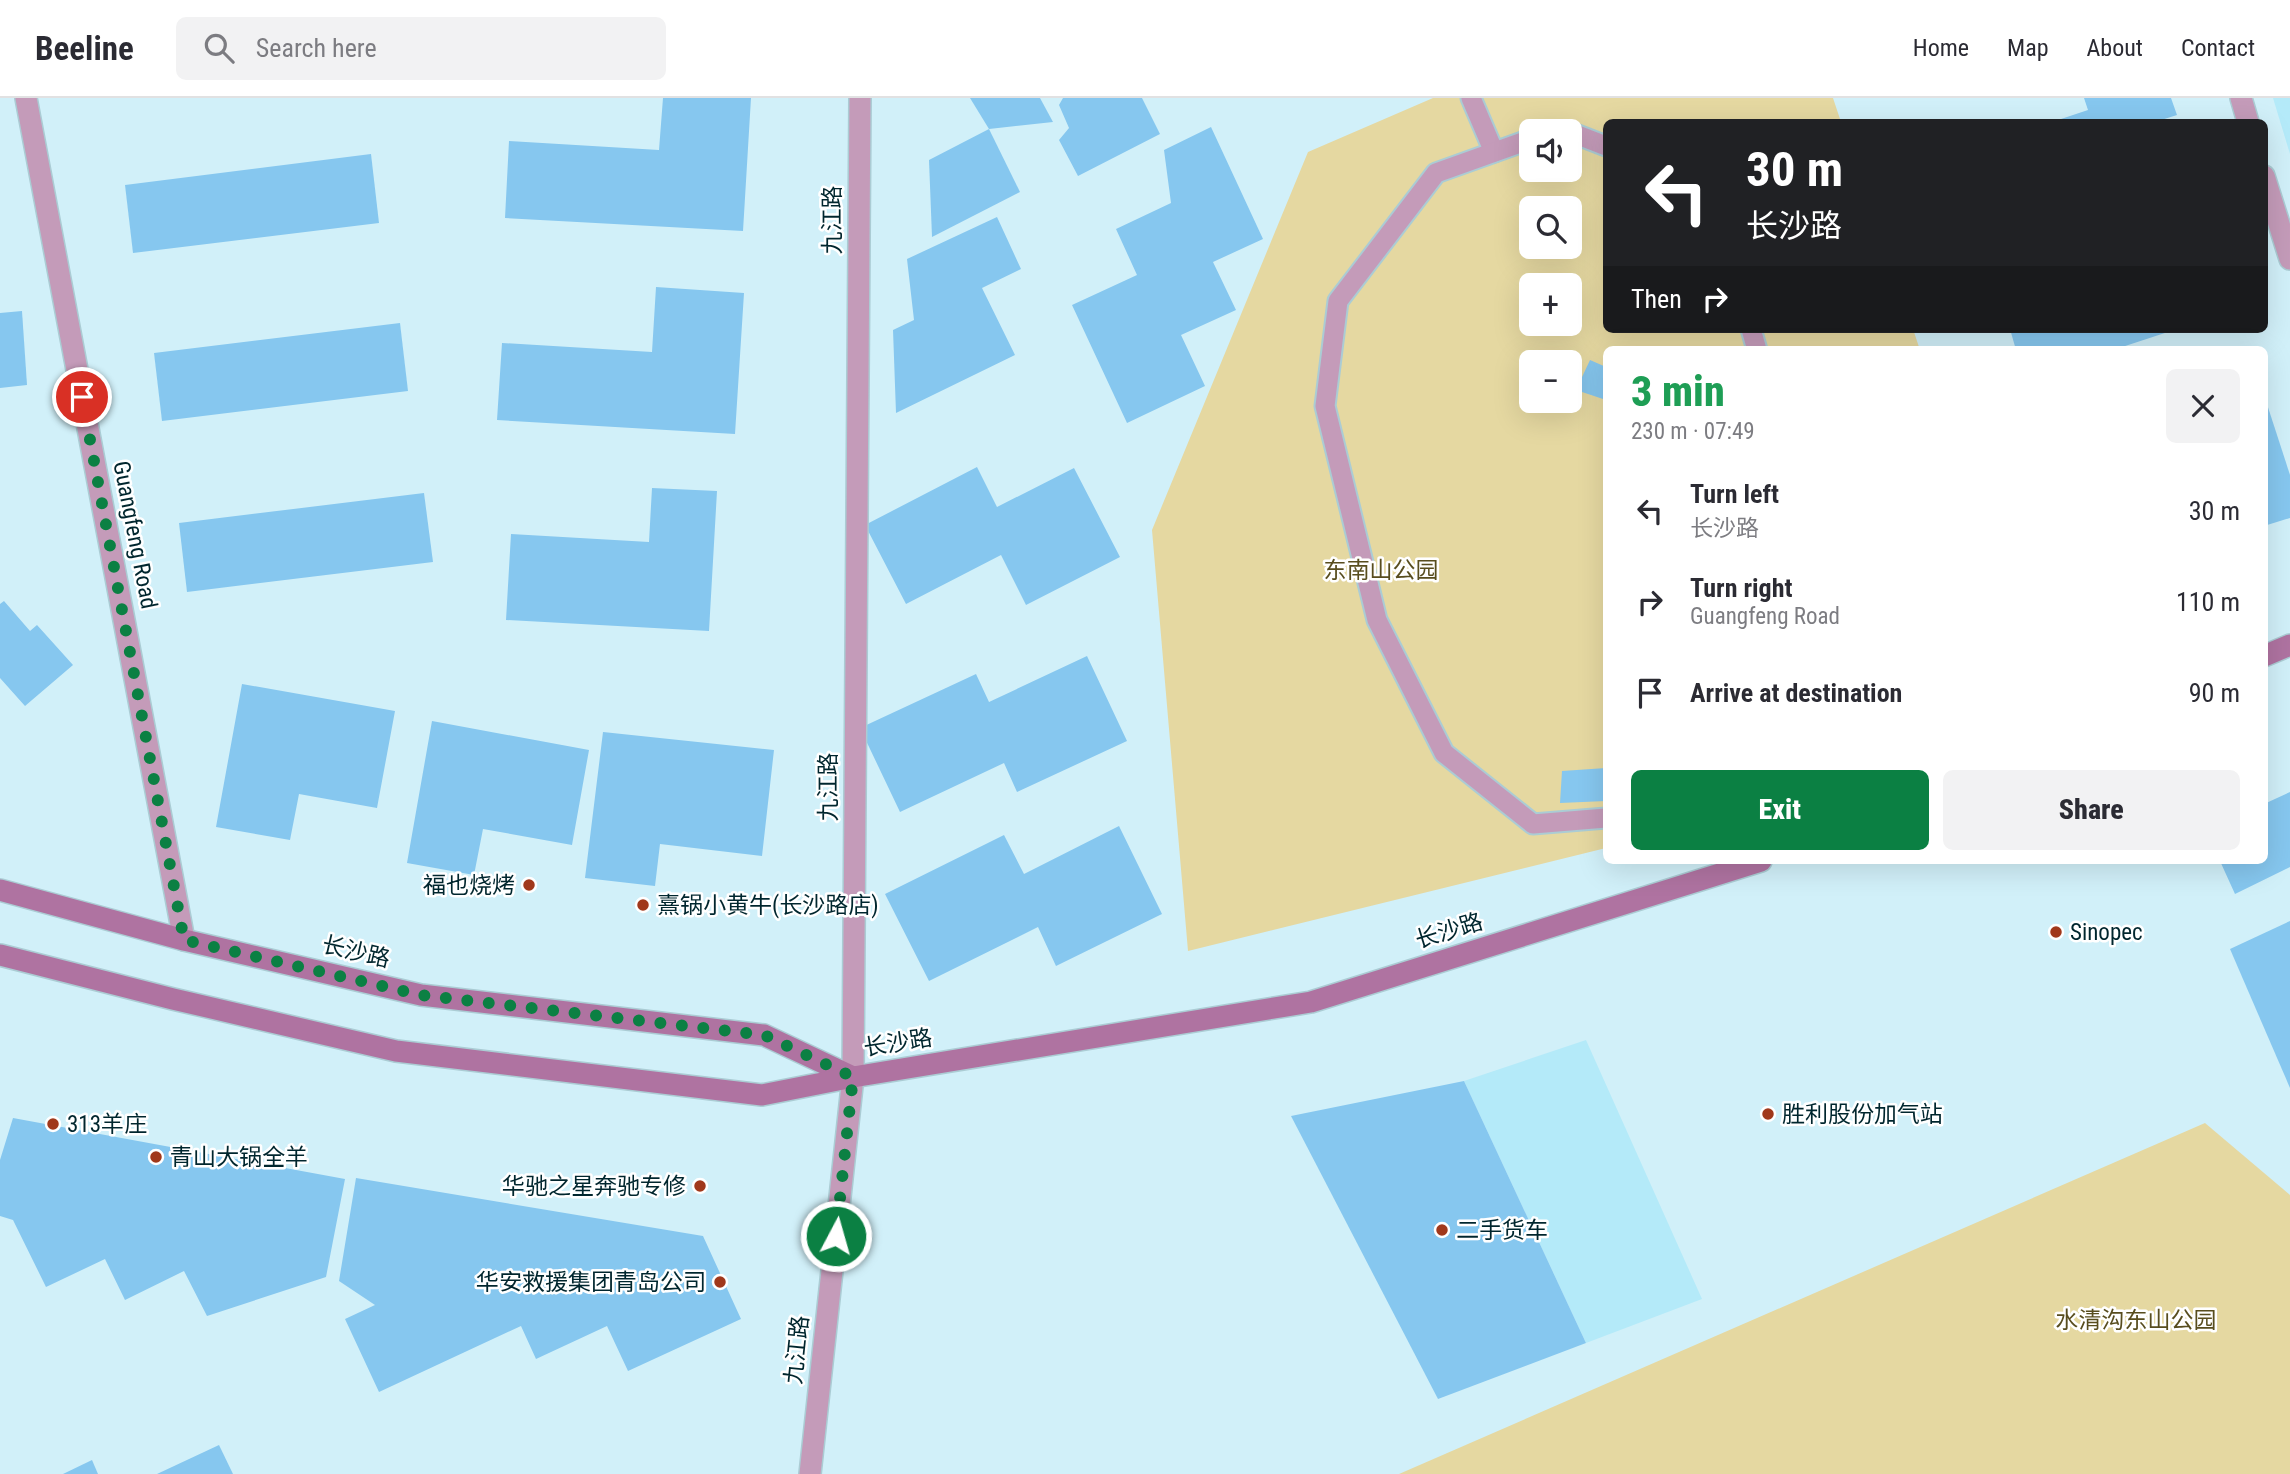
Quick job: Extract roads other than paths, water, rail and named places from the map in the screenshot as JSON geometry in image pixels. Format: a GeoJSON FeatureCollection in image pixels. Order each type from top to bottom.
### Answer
{"type":"FeatureCollection","features":[{"type":"Feature","properties":{"kind":"main road"},"geometry":{"type":"LineString","coordinates":[[2268,654],[2290,645]]}},
{"type":"Feature","properties":{"kind":"main road","name":"长沙路"},"geometry":{"type":"LineString","coordinates":[[0,890],[184,940],[421,995],[764,1035],[853,1077],[1311,1002],[1751,864]]}},
{"type":"Feature","properties":{"kind":"main road"},"geometry":{"type":"LineString","coordinates":[[0,955],[396,1051],[762,1095],[853,1077]]}},
{"type":"Feature","properties":{"kind":"street","name":"Guangfeng Road"},"geometry":{"type":"LineString","coordinates":[[26,98],[184,940]]}},
{"type":"Feature","properties":{"kind":"street","name":"九江路"},"geometry":{"type":"LineString","coordinates":[[810,1474],[853,1077],[860,98]]}},
{"type":"Feature","properties":{"kind":"street"},"geometry":{"type":"LineString","coordinates":[[2241,98],[2247,119]]}},
{"type":"Feature","properties":{"kind":"street"},"geometry":{"type":"LineString","coordinates":[[2268,189],[2290,259]]}},
{"type":"Feature","properties":{"kind":"lane"},"geometry":{"type":"LineString","coordinates":[[1471,98],[1494,152]]}},
{"type":"Feature","properties":{"kind":"lane"},"geometry":{"type":"LineString","coordinates":[[1582,137],[1603,145]]}},
{"type":"Feature","properties":{"kind":"lane"},"geometry":{"type":"LineString","coordinates":[[1519,143],[1436,173],[1338,301],[1325,406],[1377,620],[1444,753],[1533,824],[1603,818]]}},
{"type":"Feature","properties":{"kind":"place","name":"福也烧烤"},"geometry":{"type":"Point","coordinates":[529,885]}},
{"type":"Feature","properties":{"kind":"place","name":"熹锅小黄牛(长沙路店)"},"geometry":{"type":"Point","coordinates":[643,905]}},
{"type":"Feature","properties":{"kind":"place","name":"Sinopec"},"geometry":{"type":"Point","coordinates":[2056,932]}},
{"type":"Feature","properties":{"kind":"place","name":"胜利股份加气站"},"geometry":{"type":"Point","coordinates":[1768,1114]}},
{"type":"Feature","properties":{"kind":"place","name":"313羊庄"},"geometry":{"type":"Point","coordinates":[53,1124]}},
{"type":"Feature","properties":{"kind":"place","name":"青山大锅全羊"},"geometry":{"type":"Point","coordinates":[156,1157]}},
{"type":"Feature","properties":{"kind":"place","name":"华驰之星奔驰专修"},"geometry":{"type":"Point","coordinates":[700,1186]}},
{"type":"Feature","properties":{"kind":"place","name":"二手货车"},"geometry":{"type":"Point","coordinates":[1442,1230]}},
{"type":"Feature","properties":{"kind":"place","name":"华安救援集团青岛公司"},"geometry":{"type":"Point","coordinates":[720,1282]}},
{"type":"Feature","properties":{"kind":"park label","name":"东南山公园"},"geometry":{"type":"Point","coordinates":[1381,570]}},
{"type":"Feature","properties":{"kind":"park label","name":"水清沟东山公园"},"geometry":{"type":"Point","coordinates":[2136,1320]}}]}
